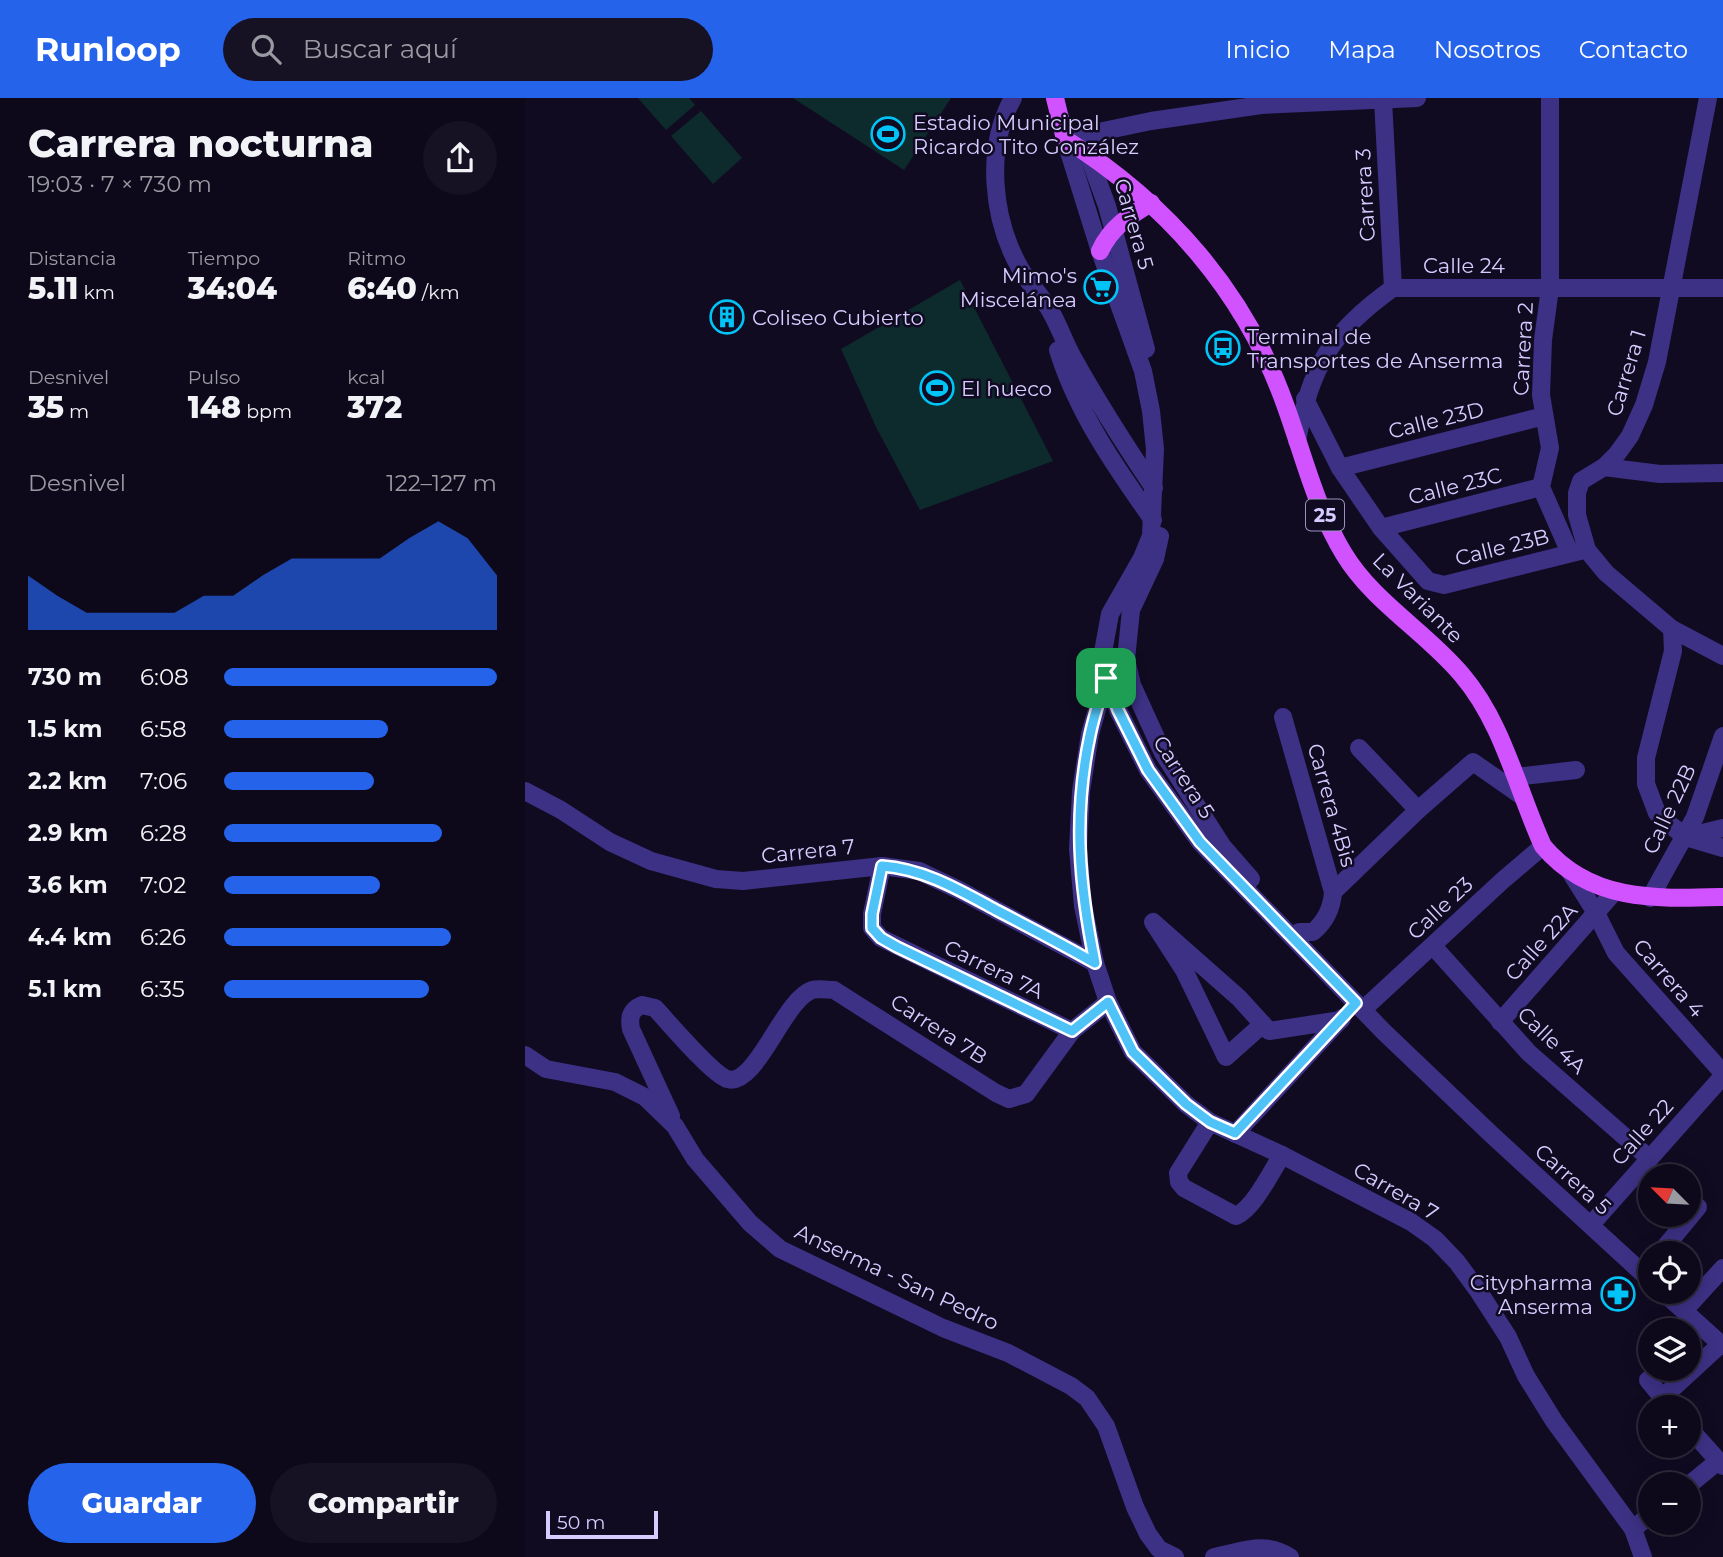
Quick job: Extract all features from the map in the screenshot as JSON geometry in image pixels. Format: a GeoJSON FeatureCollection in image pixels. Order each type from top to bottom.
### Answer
{"type":"FeatureCollection","features":[{"type":"Feature","properties":{"kind":"main road","name":"Carrera 5"},"geometry":{"type":"LineString","coordinates":[[1055,98],[1065,139]]}},
{"type":"Feature","properties":{"kind":"main road","name":"La Variante"},"geometry":{"type":"LineString","coordinates":[[1065,139],[1151,203],[1200,254],[1241,311],[1273,374],[1313,490],[1345,555],[1378,594],[1462,675],[1483,705],[1543,846],[1557,862],[1569,870],[1615,891],[1650,898],[1723,897]]}},
{"type":"Feature","properties":{"kind":"main road"},"geometry":{"type":"LineString","coordinates":[[1100,251],[1113,230],[1130,215],[1151,203]]}},
{"type":"Feature","properties":{"kind":"street"},"geometry":{"type":"LineString","coordinates":[[1013,98],[1006,110],[999,137],[996,164],[1001,219],[1009,245],[1021,270],[1042,296],[1093,393],[1154,488]]}},
{"type":"Feature","properties":{"kind":"street"},"geometry":{"type":"LineString","coordinates":[[1065,139],[1151,121],[1261,106],[1417,98]]}},
{"type":"Feature","properties":{"kind":"street","name":"Carrera 2"},"geometry":{"type":"LineString","coordinates":[[1541,487],[1550,448],[1541,395],[1543,340],[1550,288],[1550,98]]}},
{"type":"Feature","properties":{"kind":"street","name":"Carrera 1"},"geometry":{"type":"LineString","coordinates":[[1672,629],[1579,552],[1577,494],[1581,481],[1604,467],[1630,436],[1644,405],[1657,362],[1708,98]]}},
{"type":"Feature","properties":{"kind":"street","name":"Carrera 3"},"geometry":{"type":"LineString","coordinates":[[1383,100],[1393,288]]}},
{"type":"Feature","properties":{"kind":"street","name":"Carrera 5"},"geometry":{"type":"LineString","coordinates":[[1065,139],[1100,251],[1143,371],[1154,432],[1151,536],[1142,558],[1110,614],[1101,663],[1118,710],[1148,770],[1200,842],[1492,1135],[1638,1261]]}},
{"type":"Feature","properties":{"kind":"street","name":"Carrera 5"},"geometry":{"type":"LineString","coordinates":[[1088,154],[1107,206],[1160,403],[1165,473],[1161,534],[1155,559],[1131,610],[1126,659],[1132,685],[1163,753],[1223,846],[1362,1004],[1638,1260]]}},
{"type":"Feature","properties":{"kind":"street"},"geometry":{"type":"LineString","coordinates":[[1297,442],[1305,400],[1318,366],[1338,335],[1363,309],[1393,288]]}},
{"type":"Feature","properties":{"kind":"street","name":"Calle 24"},"geometry":{"type":"LineString","coordinates":[[1393,288],[1723,288]]}},
{"type":"Feature","properties":{"kind":"street"},"geometry":{"type":"LineString","coordinates":[[1042,296],[1060,357],[1086,414],[1117,469],[1153,520]]}},
{"type":"Feature","properties":{"kind":"street"},"geometry":{"type":"LineString","coordinates":[[1305,400],[1340,468],[1381,528]]}},
{"type":"Feature","properties":{"kind":"street","name":"Calle 23D"},"geometry":{"type":"LineString","coordinates":[[1340,468],[1544,416]]}},
{"type":"Feature","properties":{"kind":"street"},"geometry":{"type":"LineString","coordinates":[[1604,467],[1660,474],[1723,473]]}},
{"type":"Feature","properties":{"kind":"street"},"geometry":{"type":"LineString","coordinates":[[1541,487],[1579,552]]}},
{"type":"Feature","properties":{"kind":"street","name":"Calle 23C"},"geometry":{"type":"LineString","coordinates":[[1381,528],[1541,487]]}},
{"type":"Feature","properties":{"kind":"street","name":"Calle 23B"},"geometry":{"type":"LineString","coordinates":[[1381,528],[1428,581],[1444,584],[1579,552]]}},
{"type":"Feature","properties":{"kind":"street"},"geometry":{"type":"LineString","coordinates":[[1672,629],[1723,656]]}},
{"type":"Feature","properties":{"kind":"street"},"geometry":{"type":"LineString","coordinates":[[1672,629],[1673,651],[1646,758],[1646,784],[1657,813],[1686,837],[1723,848]]}},
{"type":"Feature","properties":{"kind":"street","name":"Carrera 7"},"geometry":{"type":"LineString","coordinates":[[1106,678],[1090,734],[1081,791],[1079,837],[1083,906],[1095,963],[1108,1002],[1133,1052],[1186,1104],[1210,1122],[1282,1155],[1411,1222],[1435,1239],[1457,1262],[1508,1337],[1554,1422],[1633,1529],[1643,1557]]}},
{"type":"Feature","properties":{"kind":"street","name":"Carrera 4Bis"},"geometry":{"type":"LineString","coordinates":[[1283,717],[1332,899]]}},
{"type":"Feature","properties":{"kind":"street","name":"Calle 22B"},"geometry":{"type":"LineString","coordinates":[[1650,898],[1686,837],[1723,736]]}},
{"type":"Feature","properties":{"kind":"street"},"geometry":{"type":"LineString","coordinates":[[1359,748],[1418,810]]}},
{"type":"Feature","properties":{"kind":"street"},"geometry":{"type":"LineString","coordinates":[[1299,932],[1314,932],[1322,923],[1332,899],[1418,810],[1473,762],[1523,797]]}},
{"type":"Feature","properties":{"kind":"street"},"geometry":{"type":"LineString","coordinates":[[1515,777],[1576,769]]}},
{"type":"Feature","properties":{"kind":"street","name":"Carrera 7"},"geometry":{"type":"LineString","coordinates":[[525,791],[561,810],[610,842],[651,861],[716,879],[743,881],[882,866],[919,872],[959,890],[1095,963]]}},
{"type":"Feature","properties":{"kind":"street"},"geometry":{"type":"LineString","coordinates":[[1686,837],[1723,828]]}},
{"type":"Feature","properties":{"kind":"street","name":"Calle 23"},"geometry":{"type":"LineString","coordinates":[[1235,1133],[1341,1020],[1433,946],[1543,846]]}},
{"type":"Feature","properties":{"kind":"street","name":"Carrera 7A"},"geometry":{"type":"LineString","coordinates":[[882,866],[872,914],[872,928],[881,938],[1072,1031]]}},
{"type":"Feature","properties":{"kind":"street","name":"Carrera 4"},"geometry":{"type":"LineString","coordinates":[[1569,870],[1596,913],[1616,953],[1723,1074]]}},
{"type":"Feature","properties":{"kind":"street","name":"Calle 22A"},"geometry":{"type":"LineString","coordinates":[[1500,1022],[1615,891]]}},
{"type":"Feature","properties":{"kind":"street"},"geometry":{"type":"LineString","coordinates":[[1263,1024],[1226,1057],[1184,971],[1153,922],[1221,982],[1263,1024],[1269,1031],[1341,1020]]}},
{"type":"Feature","properties":{"kind":"street","name":"Calle 4A"},"geometry":{"type":"LineString","coordinates":[[1433,946],[1529,1053],[1650,1158]]}},
{"type":"Feature","properties":{"kind":"street","name":"Carrera 7B"},"geometry":{"type":"LineString","coordinates":[[675,1126],[631,1029],[629,1019],[636,1007],[649,1005],[655,1008],[718,1074],[728,1080],[742,1078],[755,1064],[792,1006],[813,990],[834,990],[1009,1099],[1021,1097],[1032,1089],[1072,1031]]}},
{"type":"Feature","properties":{"kind":"street"},"geometry":{"type":"LineString","coordinates":[[1072,1031],[1108,1002]]}},
{"type":"Feature","properties":{"kind":"street","name":"Anserma - San Pedro"},"geometry":{"type":"LineString","coordinates":[[525,1055],[545,1069],[615,1082],[636,1091],[675,1126],[695,1159],[750,1223],[780,1249],[943,1328],[1008,1353],[1071,1386],[1087,1398],[1109,1433],[1135,1507],[1148,1534],[1159,1549],[1175,1557]]}},
{"type":"Feature","properties":{"kind":"street","name":"Calle 22"},"geometry":{"type":"LineString","coordinates":[[1596,1219],[1723,1074]]}},
{"type":"Feature","properties":{"kind":"street"},"geometry":{"type":"LineString","coordinates":[[1210,1122],[1178,1173],[1179,1182],[1184,1188],[1236,1216],[1243,1213],[1282,1155]]}},
{"type":"Feature","properties":{"kind":"street"},"geometry":{"type":"LineString","coordinates":[[1670,1241],[1682,1227]]}},
{"type":"Feature","properties":{"kind":"street"},"geometry":{"type":"LineString","coordinates":[[1701,1292],[1723,1268]]}},
{"type":"Feature","properties":{"kind":"street"},"geometry":{"type":"LineString","coordinates":[[1678,1304],[1722,1340]]}},
{"type":"Feature","properties":{"kind":"street"},"geometry":{"type":"LineString","coordinates":[[1692,1304],[1722,1340]]}},
{"type":"Feature","properties":{"kind":"street"},"geometry":{"type":"LineString","coordinates":[[1672,1395],[1722,1340]]}},
{"type":"Feature","properties":{"kind":"street"},"geometry":{"type":"LineString","coordinates":[[1650,1381],[1661,1395]]}},
{"type":"Feature","properties":{"kind":"street"},"geometry":{"type":"LineString","coordinates":[[1701,1442],[1720,1464],[1701,1477]]}},
{"type":"Feature","properties":{"kind":"street"},"geometry":{"type":"LineString","coordinates":[[1633,1529],[1638,1525]]}},
{"type":"Feature","properties":{"kind":"street"},"geometry":{"type":"LineString","coordinates":[[1214,1557],[1241,1550],[1271,1548],[1290,1557]]}},
{"type":"Feature","properties":{"kind":"green space"},"geometry":{"type":"Polygon","coordinates":[[[638,98],[689,98],[695,105],[666,130],[638,98]]]}},
{"type":"Feature","properties":{"kind":"green space","name":"Estadio Municipal Ricardo Tito González"},"geometry":{"type":"Polygon","coordinates":[[[793,98],[951,98],[904,170],[793,98]]]}},
{"type":"Feature","properties":{"kind":"green space"},"geometry":{"type":"Polygon","coordinates":[[[701,111],[742,158],[713,184],[671,136],[701,111]]]}},
{"type":"Feature","properties":{"kind":"green space","name":"El hueco"},"geometry":{"type":"Polygon","coordinates":[[[960,280],[1053,461],[920,510],[876,427],[841,349],[960,280]]]}},
{"type":"Feature","properties":{"kind":"place","name":"Estadio Municipal Ricardo Tito González"},"geometry":{"type":"Point","coordinates":[888,134]}},
{"type":"Feature","properties":{"kind":"place","name":"Mimo's Miscelánea"},"geometry":{"type":"Point","coordinates":[1101,287]}},
{"type":"Feature","properties":{"kind":"place","name":"Coliseo Cubierto"},"geometry":{"type":"Point","coordinates":[727,317]}},
{"type":"Feature","properties":{"kind":"place","name":"Terminal de Transportes de Anserma"},"geometry":{"type":"Point","coordinates":[1223,348]}},
{"type":"Feature","properties":{"kind":"place","name":"El hueco"},"geometry":{"type":"Point","coordinates":[937,388]}},
{"type":"Feature","properties":{"kind":"place","name":"Citypharma Anserma"},"geometry":{"type":"Point","coordinates":[1618,1294]}},
{"type":"Feature","properties":{"kind":"route"},"geometry":{"type":"LineString","coordinates":[[1106,678],[1118,710],[1148,770],[1200,842],[1356,1003],[1235,1133],[1210,1122],[1186,1104],[1133,1052],[1108,1002],[1072,1031],[897,947],[881,938],[872,928],[872,914],[882,866],[899,867],[919,872],[959,890],[1095,963],[1083,906],[1078,849],[1081,791],[1090,734],[1106,678]]}}]}
